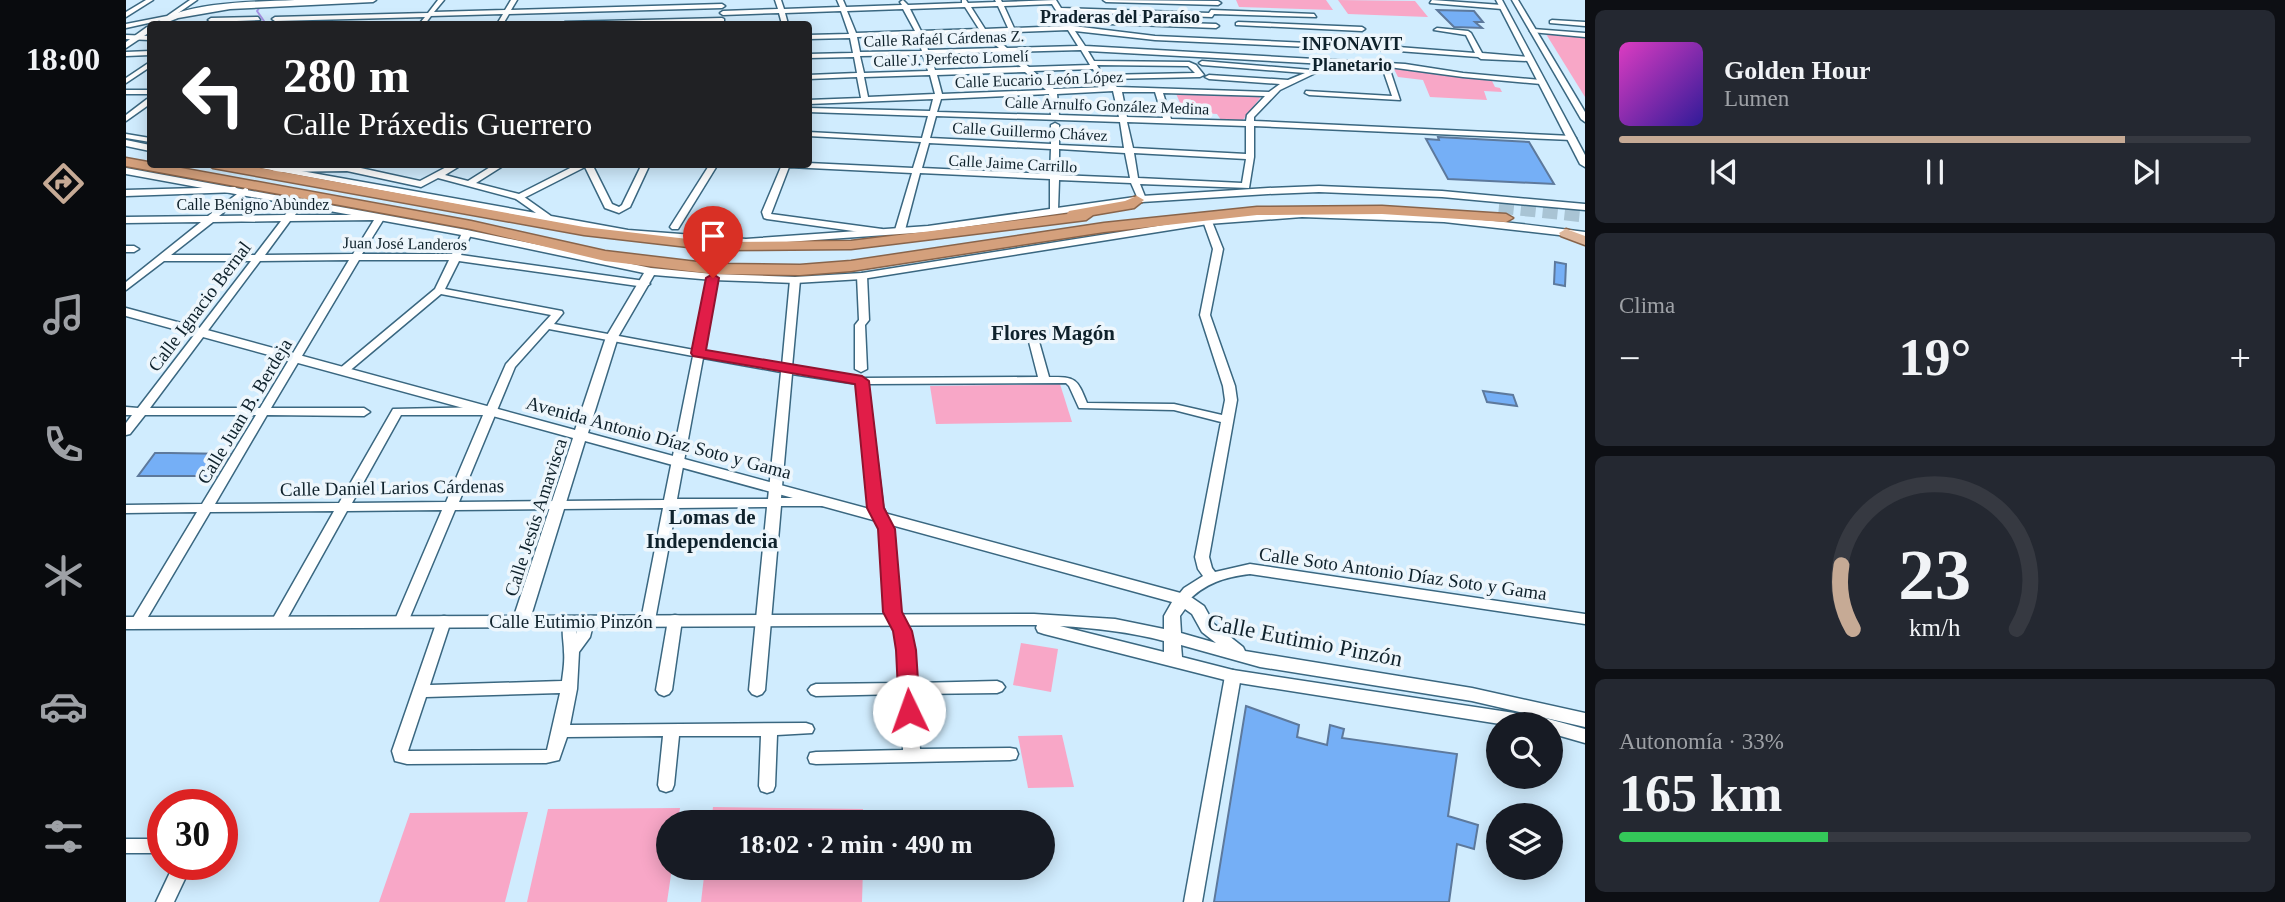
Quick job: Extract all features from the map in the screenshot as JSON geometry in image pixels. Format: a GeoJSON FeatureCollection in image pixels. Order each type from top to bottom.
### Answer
{"type":"FeatureCollection","features":[{"type":"Feature","properties":{"kind":"highway"},"geometry":{"type":"LineString","coordinates":[[126,149],[147,152]]}},
{"type":"Feature","properties":{"kind":"highway"},"geometry":{"type":"LineString","coordinates":[[126,162],[147,166]]}},
{"type":"Feature","properties":{"kind":"highway"},"geometry":{"type":"LineString","coordinates":[[159,168],[471,225],[599,255],[634,267]]}},
{"type":"Feature","properties":{"kind":"highway"},"geometry":{"type":"LineString","coordinates":[[235,168],[583,231],[701,245],[851,245],[1185,205],[1279,198],[1352,198],[1502,212],[1378,209],[1256,211],[1160,219],[851,266],[800,270],[714,269],[570,254]]}},
{"type":"Feature","properties":{"kind":"highway"},"geometry":{"type":"LineString","coordinates":[[1026,225],[1129,205],[1140,200]]}},
{"type":"Feature","properties":{"kind":"highway"},"geometry":{"type":"LineString","coordinates":[[959,250],[1090,240]]}},
{"type":"Feature","properties":{"kind":"main road"},"geometry":{"type":"LineString","coordinates":[[1560,232],[1585,241]]}},
{"type":"Feature","properties":{"kind":"street"},"geometry":{"type":"LineString","coordinates":[[126,15],[150,0]]}},
{"type":"Feature","properties":{"kind":"street"},"geometry":{"type":"LineString","coordinates":[[163,21],[194,0]]}},
{"type":"Feature","properties":{"kind":"street"},"geometry":{"type":"LineString","coordinates":[[150,21],[252,3],[373,0]]}},
{"type":"Feature","properties":{"kind":"street"},"geometry":{"type":"LineString","coordinates":[[424,21],[441,0]]}},
{"type":"Feature","properties":{"kind":"street"},"geometry":{"type":"LineString","coordinates":[[502,21],[513,0]]}},
{"type":"Feature","properties":{"kind":"street"},"geometry":{"type":"LineString","coordinates":[[626,21],[632,0]]}},
{"type":"Feature","properties":{"kind":"street"},"geometry":{"type":"LineString","coordinates":[[778,0],[784,21]]}},
{"type":"Feature","properties":{"kind":"street"},"geometry":{"type":"LineString","coordinates":[[840,0],[853,35],[865,100]]}},
{"type":"Feature","properties":{"kind":"street"},"geometry":{"type":"LineString","coordinates":[[1105,0],[1218,3]]}},
{"type":"Feature","properties":{"kind":"street"},"geometry":{"type":"LineString","coordinates":[[1515,0],[1581,106],[1585,119]]}},
{"type":"Feature","properties":{"kind":"street"},"geometry":{"type":"LineString","coordinates":[[326,1],[330,21]]}},
{"type":"Feature","properties":{"kind":"street"},"geometry":{"type":"LineString","coordinates":[[1203,1],[1216,26],[1221,54]]}},
{"type":"Feature","properties":{"kind":"street"},"geometry":{"type":"LineString","coordinates":[[275,19],[330,21],[629,9],[782,11],[999,2],[1211,14],[1314,16]]}},
{"type":"Feature","properties":{"kind":"street"},"geometry":{"type":"LineString","coordinates":[[999,2],[1012,30]]}},
{"type":"Feature","properties":{"kind":"street"},"geometry":{"type":"LineString","coordinates":[[1432,2],[1501,4],[1526,60],[1572,136],[1585,164]]}},
{"type":"Feature","properties":{"kind":"street"},"geometry":{"type":"LineString","coordinates":[[243,21],[258,19],[250,12],[252,3]]}},
{"type":"Feature","properties":{"kind":"street"},"geometry":{"type":"LineString","coordinates":[[965,3],[983,30],[1053,92],[1054,210]]}},
{"type":"Feature","properties":{"kind":"street"},"geometry":{"type":"LineString","coordinates":[[901,230],[938,97],[926,52],[904,4]]}},
{"type":"Feature","properties":{"kind":"street"},"geometry":{"type":"LineString","coordinates":[[1056,4],[1101,77],[1118,92],[1140,200]]}},
{"type":"Feature","properties":{"kind":"street"},"geometry":{"type":"LineString","coordinates":[[209,21],[229,7]]}},
{"type":"Feature","properties":{"kind":"street"},"geometry":{"type":"LineString","coordinates":[[649,21],[722,12]]}},
{"type":"Feature","properties":{"kind":"street"},"geometry":{"type":"LineString","coordinates":[[126,26],[147,22]]}},
{"type":"Feature","properties":{"kind":"street"},"geometry":{"type":"LineString","coordinates":[[1565,34],[1554,22],[1585,24]]}},
{"type":"Feature","properties":{"kind":"street"},"geometry":{"type":"LineString","coordinates":[[1238,24],[1362,29]]}},
{"type":"Feature","properties":{"kind":"street"},"geometry":{"type":"LineString","coordinates":[[1254,24],[1260,38]]}},
{"type":"Feature","properties":{"kind":"street"},"geometry":{"type":"LineString","coordinates":[[812,37],[1012,30],[1069,25],[1216,26]]}},
{"type":"Feature","properties":{"kind":"street"},"geometry":{"type":"LineString","coordinates":[[1069,25],[1156,38],[1218,41],[1260,38],[1351,39],[1346,28]]}},
{"type":"Feature","properties":{"kind":"street"},"geometry":{"type":"LineString","coordinates":[[1437,30],[1468,33],[1481,57]]}},
{"type":"Feature","properties":{"kind":"street"},"geometry":{"type":"LineString","coordinates":[[126,46],[147,31]]}},
{"type":"Feature","properties":{"kind":"street"},"geometry":{"type":"LineString","coordinates":[[1533,31],[1585,35]]}},
{"type":"Feature","properties":{"kind":"street"},"geometry":{"type":"LineString","coordinates":[[126,37],[147,38]]}},
{"type":"Feature","properties":{"kind":"street"},"geometry":{"type":"LineString","coordinates":[[1260,38],[1526,60]]}},
{"type":"Feature","properties":{"kind":"street","name":"Calle Rafaél Cárdenas Z."},"geometry":{"type":"LineString","coordinates":[[812,56],[1083,48],[1385,65],[1541,82]]}},
{"type":"Feature","properties":{"kind":"street"},"geometry":{"type":"LineString","coordinates":[[126,54],[147,53]]}},
{"type":"Feature","properties":{"kind":"street"},"geometry":{"type":"LineString","coordinates":[[1452,54],[1463,75]]}},
{"type":"Feature","properties":{"kind":"street"},"geometry":{"type":"LineString","coordinates":[[1202,63],[1316,71]]}},
{"type":"Feature","properties":{"kind":"street","name":"Calle J. Perfecto Lomelí"},"geometry":{"type":"LineString","coordinates":[[812,77],[1094,65],[1189,64],[1194,66],[1199,77],[1101,77]]}},
{"type":"Feature","properties":{"kind":"street"},"geometry":{"type":"LineString","coordinates":[[1309,93],[1397,98],[1385,65]]}},
{"type":"Feature","properties":{"kind":"street"},"geometry":{"type":"LineString","coordinates":[[126,81],[147,66]]}},
{"type":"Feature","properties":{"kind":"street"},"geometry":{"type":"LineString","coordinates":[[1250,157],[1249,123],[1270,94],[1287,82],[1326,66]]}},
{"type":"Feature","properties":{"kind":"street"},"geometry":{"type":"LineString","coordinates":[[1209,77],[1287,82]]}},
{"type":"Feature","properties":{"kind":"street","name":"Calle Eucario León López"},"geometry":{"type":"LineString","coordinates":[[812,102],[1115,89],[1270,94]]}},
{"type":"Feature","properties":{"kind":"street"},"geometry":{"type":"LineString","coordinates":[[1158,90],[1168,121]]}},
{"type":"Feature","properties":{"kind":"street"},"geometry":{"type":"LineString","coordinates":[[126,92],[147,92]]}},
{"type":"Feature","properties":{"kind":"street"},"geometry":{"type":"LineString","coordinates":[[126,119],[147,103]]}},
{"type":"Feature","properties":{"kind":"street"},"geometry":{"type":"LineString","coordinates":[[1553,103],[1581,106]]}},
{"type":"Feature","properties":{"kind":"street","name":"Calle Arnulfo González Medina"},"geometry":{"type":"LineString","coordinates":[[812,110],[933,113],[1055,121],[1249,123],[1572,136]]}},
{"type":"Feature","properties":{"kind":"street"},"geometry":{"type":"LineString","coordinates":[[126,112],[147,112]]}},
{"type":"Feature","properties":{"kind":"street","name":"Calle Guillermo Chávez"},"geometry":{"type":"LineString","coordinates":[[812,134],[1250,157]]}},
{"type":"Feature","properties":{"kind":"street"},"geometry":{"type":"LineString","coordinates":[[126,136],[147,140]]}},
{"type":"Feature","properties":{"kind":"street"},"geometry":{"type":"LineString","coordinates":[[126,143],[147,147]]}},
{"type":"Feature","properties":{"kind":"street","name":"Calle Jaime Carrillo"},"geometry":{"type":"LineString","coordinates":[[812,167],[1245,186],[1250,157]]}},
{"type":"Feature","properties":{"kind":"street"},"geometry":{"type":"LineString","coordinates":[[262,168],[550,219],[655,235],[746,242],[928,229],[1140,200],[1319,189],[1585,206]]}},
{"type":"Feature","properties":{"kind":"street"},"geometry":{"type":"LineString","coordinates":[[267,169],[285,168]]}},
{"type":"Feature","properties":{"kind":"street"},"geometry":{"type":"LineString","coordinates":[[361,168],[421,184],[452,168]]}},
{"type":"Feature","properties":{"kind":"street"},"geometry":{"type":"LineString","coordinates":[[469,184],[495,168]]}},
{"type":"Feature","properties":{"kind":"street"},"geometry":{"type":"LineString","coordinates":[[520,197],[579,168]]}},
{"type":"Feature","properties":{"kind":"street"},"geometry":{"type":"LineString","coordinates":[[589,168],[608,206],[619,211],[626,207],[644,168]]}},
{"type":"Feature","properties":{"kind":"street"},"geometry":{"type":"LineString","coordinates":[[655,235],[675,227],[712,168]]}},
{"type":"Feature","properties":{"kind":"street"},"geometry":{"type":"LineString","coordinates":[[785,168],[765,212],[767,216],[882,232]]}},
{"type":"Feature","properties":{"kind":"street"},"geometry":{"type":"LineString","coordinates":[[126,171],[467,233],[634,267],[648,277],[795,280],[862,276],[1208,220],[1257,216],[1422,216],[1585,235]]}},
{"type":"Feature","properties":{"kind":"street"},"geometry":{"type":"LineString","coordinates":[[439,176],[520,197],[550,219]]}},
{"type":"Feature","properties":{"kind":"street"},"geometry":{"type":"LineString","coordinates":[[126,193],[240,191]]}},
{"type":"Feature","properties":{"kind":"street"},"geometry":{"type":"LineString","coordinates":[[126,287],[212,220],[240,191]]}},
{"type":"Feature","properties":{"kind":"street"},"geometry":{"type":"LineString","coordinates":[[1481,198],[1512,204],[1519,223],[1487,223]]}},
{"type":"Feature","properties":{"kind":"street","name":"Calle Ignacio Bernal"},"geometry":{"type":"LineString","coordinates":[[126,431],[300,202]]}},
{"type":"Feature","properties":{"kind":"street"},"geometry":{"type":"LineString","coordinates":[[1550,204],[1528,206],[1527,215],[1537,226],[1560,232]]}},
{"type":"Feature","properties":{"kind":"street","name":"Calle Benigno Abùndez"},"geometry":{"type":"LineString","coordinates":[[126,220],[380,217]]}},
{"type":"Feature","properties":{"kind":"street","name":"Calle Juan B. Berdeja"},"geometry":{"type":"LineString","coordinates":[[132,623],[206,508],[380,217]]}},
{"type":"Feature","properties":{"kind":"street"},"geometry":{"type":"LineString","coordinates":[[1208,220],[1218,249],[1205,315],[1229,386],[1231,400],[1202,557],[1205,569],[1211,576]]}},
{"type":"Feature","properties":{"kind":"street"},"geometry":{"type":"LineString","coordinates":[[675,227],[692,238]]}},
{"type":"Feature","properties":{"kind":"street"},"geometry":{"type":"LineString","coordinates":[[343,372],[439,291],[467,233]]}},
{"type":"Feature","properties":{"kind":"street","name":"Juan José Landeros"},"geometry":{"type":"LineString","coordinates":[[163,258],[454,257],[648,277]]}},
{"type":"Feature","properties":{"kind":"street"},"geometry":{"type":"LineString","coordinates":[[862,276],[864,320],[860,325],[861,375],[876,508],[887,529],[893,612],[906,650],[912,756]]}},
{"type":"Feature","properties":{"kind":"street","name":"Calle Jesús Amavisca"},"geometry":{"type":"LineString","coordinates":[[521,621],[612,337],[648,277]]}},
{"type":"Feature","properties":{"kind":"street"},"geometry":{"type":"LineString","coordinates":[[648,620],[713,278]]}},
{"type":"Feature","properties":{"kind":"street"},"geometry":{"type":"LineString","coordinates":[[757,690],[795,280]]}},
{"type":"Feature","properties":{"kind":"street"},"geometry":{"type":"LineString","coordinates":[[401,622],[510,366],[558,313],[439,291]]}},
{"type":"Feature","properties":{"kind":"street","name":"Avenida Antonio Díaz Soto y Gama"},"geometry":{"type":"LineString","coordinates":[[126,312],[678,462],[775,496],[827,502],[1182,599]]}},
{"type":"Feature","properties":{"kind":"street"},"geometry":{"type":"LineString","coordinates":[[549,326],[787,370],[1072,382],[1079,402],[1091,408],[1174,407],[1227,420]]}},
{"type":"Feature","properties":{"kind":"street"},"geometry":{"type":"LineString","coordinates":[[1033,338],[1044,380]]}},
{"type":"Feature","properties":{"kind":"street"},"geometry":{"type":"LineString","coordinates":[[126,411],[364,412]]}},
{"type":"Feature","properties":{"kind":"street"},"geometry":{"type":"LineString","coordinates":[[278,622],[397,411],[490,411]]}},
{"type":"Feature","properties":{"kind":"street","name":"Calle Daniel Larios Cárdenas"},"geometry":{"type":"LineString","coordinates":[[126,509],[670,503],[775,496]]}},
{"type":"Feature","properties":{"kind":"street","name":"Calle Soto Antonio Díaz Soto y Gama"},"geometry":{"type":"LineString","coordinates":[[1182,599],[1193,586],[1211,576],[1250,569],[1585,619]]}},
{"type":"Feature","properties":{"kind":"street"},"geometry":{"type":"LineString","coordinates":[[1173,660],[1172,616],[1182,599],[1198,610],[1208,628],[1222,642],[1250,659]]}},
{"type":"Feature","properties":{"kind":"street"},"geometry":{"type":"LineString","coordinates":[[664,690],[675,620]]}},
{"type":"Feature","properties":{"kind":"street","name":"Calle Eutimio Pinzón"},"geometry":{"type":"LineString","coordinates":[[132,623],[897,620],[1114,625],[1250,659],[1518,703],[1585,720]]}},
{"type":"Feature","properties":{"kind":"street"},"geometry":{"type":"LineString","coordinates":[[444,621],[400,751],[401,756],[553,755],[560,731],[572,651],[583,637],[579,621]]}},
{"type":"Feature","properties":{"kind":"street","name":"Calle Eutimio Pinzón"},"geometry":{"type":"LineString","coordinates":[[1015,621],[1233,676],[1486,716]]}},
{"type":"Feature","properties":{"kind":"street"},"geometry":{"type":"LineString","coordinates":[[1193,902],[1233,676]]}},
{"type":"Feature","properties":{"kind":"street"},"geometry":{"type":"LineString","coordinates":[[421,691],[568,687]]}},
{"type":"Feature","properties":{"kind":"street"},"geometry":{"type":"LineString","coordinates":[[816,690],[997,687]]}},
{"type":"Feature","properties":{"kind":"street"},"geometry":{"type":"LineString","coordinates":[[1422,688],[1426,707]]}},
{"type":"Feature","properties":{"kind":"street"},"geometry":{"type":"LineString","coordinates":[[767,786],[769,729]]}},
{"type":"Feature","properties":{"kind":"street"},"geometry":{"type":"LineString","coordinates":[[560,731],[806,729]]}},
{"type":"Feature","properties":{"kind":"street"},"geometry":{"type":"LineString","coordinates":[[666,785],[672,730]]}},
{"type":"Feature","properties":{"kind":"street"},"geometry":{"type":"LineString","coordinates":[[1563,730],[1585,736]]}},
{"type":"Feature","properties":{"kind":"street"},"geometry":{"type":"LineString","coordinates":[[816,758],[1010,754]]}},
{"type":"Feature","properties":{"kind":"street"},"geometry":{"type":"LineString","coordinates":[[126,846],[147,846]]}},
{"type":"Feature","properties":{"kind":"street"},"geometry":{"type":"LineString","coordinates":[[165,902],[175,880]]}},
{"type":"Feature","properties":{"kind":"shaded area"},"geometry":{"type":"Polygon","coordinates":[[[1236,0],[1326,0],[1333,10],[1239,7],[1236,0]]]}},
{"type":"Feature","properties":{"kind":"shaded area"},"geometry":{"type":"Polygon","coordinates":[[[1338,0],[1415,1],[1428,17],[1348,14],[1338,0]]]}},
{"type":"Feature","properties":{"kind":"shaded area"},"geometry":{"type":"Polygon","coordinates":[[[1546,34],[1585,37],[1585,97],[1546,34]]]}},
{"type":"Feature","properties":{"kind":"shaded area"},"geometry":{"type":"Polygon","coordinates":[[[1393,67],[1492,81],[1502,92],[1484,91],[1487,100],[1430,97],[1423,80],[1398,77],[1393,67]]]}},
{"type":"Feature","properties":{"kind":"shaded area"},"geometry":{"type":"Polygon","coordinates":[[[1174,89],[1264,93],[1242,121],[1221,120],[1217,114],[1184,112],[1174,89]]]}},
{"type":"Feature","properties":{"kind":"shaded area"},"geometry":{"type":"Polygon","coordinates":[[[1060,384],[1072,422],[936,424],[930,386],[1060,384]]]}},
{"type":"Feature","properties":{"kind":"shaded area"},"geometry":{"type":"Polygon","coordinates":[[[1021,643],[1058,649],[1051,692],[1013,685],[1021,643]]]}},
{"type":"Feature","properties":{"kind":"shaded area"},"geometry":{"type":"Polygon","coordinates":[[[1062,735],[1074,787],[1028,788],[1018,736],[1062,735]]]}},
{"type":"Feature","properties":{"kind":"shaded area"},"geometry":{"type":"Polygon","coordinates":[[[713,807],[863,809],[863,810],[713,810],[713,807]]]}},
{"type":"Feature","properties":{"kind":"shaded area"},"geometry":{"type":"Polygon","coordinates":[[[680,808],[656,810],[656,880],[670,880],[667,902],[527,902],[548,809],[680,808]]]}},
{"type":"Feature","properties":{"kind":"shaded area"},"geometry":{"type":"Polygon","coordinates":[[[528,812],[505,902],[379,902],[410,813],[528,812]]]}},
{"type":"Feature","properties":{"kind":"shaded area"},"geometry":{"type":"Polygon","coordinates":[[[704,880],[863,880],[862,902],[701,902],[704,880]]]}},
{"type":"Feature","properties":{"kind":"building"},"geometry":{"type":"Polygon","coordinates":[[[1437,10],[1474,11],[1483,22],[1475,22],[1482,28],[1454,27],[1437,10]]]}},
{"type":"Feature","properties":{"kind":"building"},"geometry":{"type":"Polygon","coordinates":[[[1438,137],[1529,142],[1554,184],[1448,179],[1426,139],[1439,140],[1438,137]]]}},
{"type":"Feature","properties":{"kind":"building"},"geometry":{"type":"Polygon","coordinates":[[[1555,262],[1566,264],[1565,286],[1554,284],[1555,262]]]}},
{"type":"Feature","properties":{"kind":"building"},"geometry":{"type":"Polygon","coordinates":[[[1483,391],[1513,395],[1517,406],[1487,402],[1483,391]]]}},
{"type":"Feature","properties":{"kind":"building"},"geometry":{"type":"Polygon","coordinates":[[[155,453],[230,454],[216,476],[138,476],[155,453]]]}},
{"type":"Feature","properties":{"kind":"building"},"geometry":{"type":"Polygon","coordinates":[[[1246,706],[1299,725],[1297,737],[1327,745],[1330,725],[1344,729],[1342,738],[1457,754],[1448,816],[1478,825],[1474,849],[1457,844],[1449,902],[1214,902],[1246,706]]]}},
{"type":"Feature","properties":{"kind":"waterway"},"geometry":{"type":"LineString","coordinates":[[261,6],[257,11],[264,21]]}},
{"type":"Feature","properties":{"kind":"tunnel"},"geometry":{"type":"LineString","coordinates":[[1499,206],[1585,215]]}},
{"type":"Feature","properties":{"kind":"district","name":"Praderas del Paraíso"},"geometry":{"type":"Point","coordinates":[1120,17]}},
{"type":"Feature","properties":{"kind":"district","name":"INFONAVIT Planetario"},"geometry":{"type":"Point","coordinates":[1352,54]}},
{"type":"Feature","properties":{"kind":"district","name":"Flores Magón"},"geometry":{"type":"Point","coordinates":[1053,333]}},
{"type":"Feature","properties":{"kind":"district","name":"Lomas de Independencia"},"geometry":{"type":"Point","coordinates":[712,529]}},
{"type":"Feature","properties":{"kind":"route"},"geometry":{"type":"LineString","coordinates":[[713,278],[698,353],[862,381],[876,508],[887,529],[893,612],[902,631],[906,650],[909,711]]}}]}
